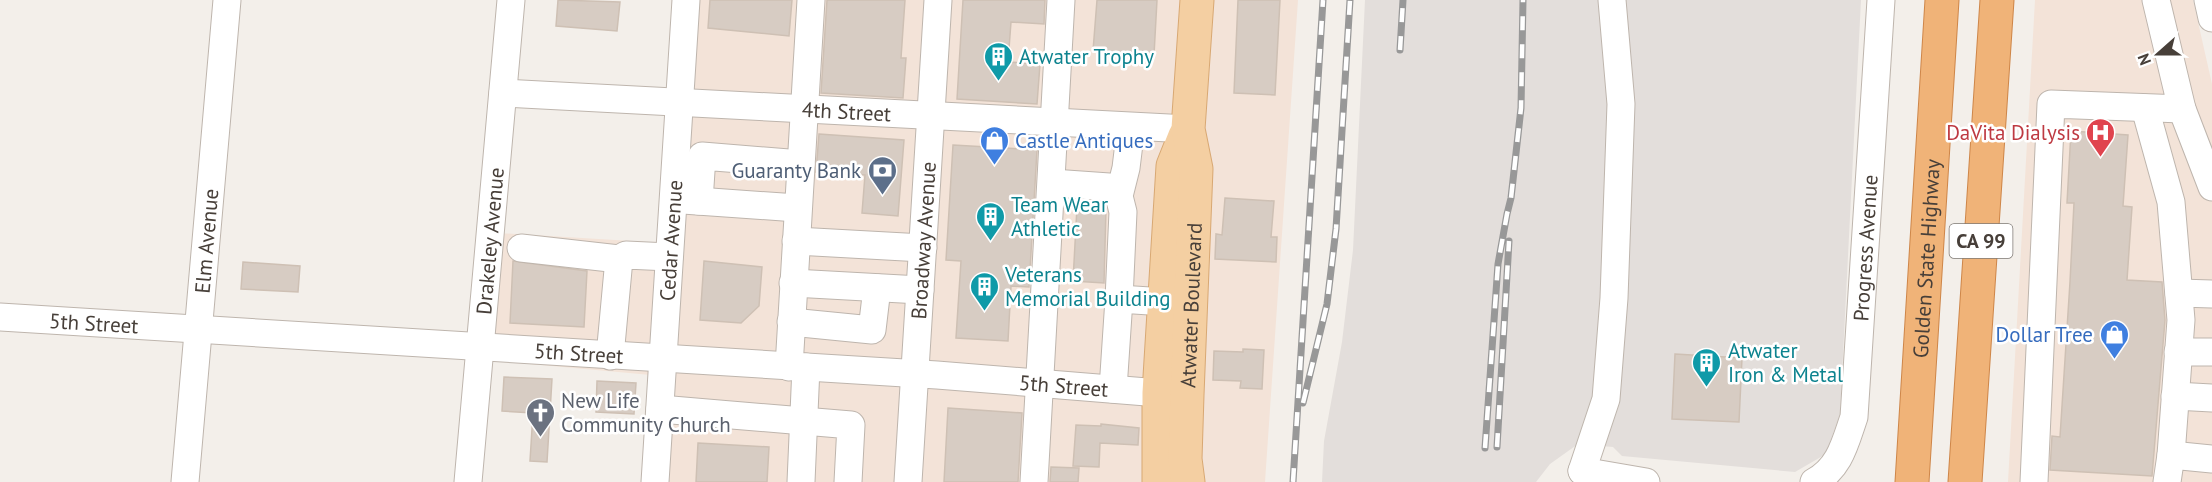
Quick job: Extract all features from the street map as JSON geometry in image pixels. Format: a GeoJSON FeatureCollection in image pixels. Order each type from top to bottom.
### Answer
{"type":"FeatureCollection","features":[{"type":"Feature","properties":{"kind":"highway","name":"Golden State Highway"},"geometry":{"type":"LineString","coordinates":[[1912,482],[1942,0]]}},
{"type":"Feature","properties":{"kind":"highway","name":"CA 99"},"geometry":{"type":"LineString","coordinates":[[1965,482],[1997,0]]}},
{"type":"Feature","properties":{"kind":"main road","name":"Atwater Boulevard"},"geometry":{"type":"LineString","coordinates":[[1193,474],[1196,169],[1188,129],[1197,0]]}},
{"type":"Feature","properties":{"kind":"main road","name":"Atwater Boulevard"},"geometry":{"type":"LineString","coordinates":[[1159,482],[1159,393],[1173,166],[1188,129]]}},
{"type":"Feature","properties":{"kind":"street","name":"Elm Avenue"},"geometry":{"type":"LineString","coordinates":[[185,482],[227,0]]}},
{"type":"Feature","properties":{"kind":"street","name":"Drakeley Avenue"},"geometry":{"type":"LineString","coordinates":[[468,482],[511,0]]}},
{"type":"Feature","properties":{"kind":"street","name":"Cedar Avenue"},"geometry":{"type":"LineString","coordinates":[[655,482],[669,257],[686,201],[680,101],[687,0]]}},
{"type":"Feature","properties":{"kind":"street"},"geometry":{"type":"LineString","coordinates":[[801,482],[803,421],[791,322],[811,0]]}},
{"type":"Feature","properties":{"kind":"street","name":"Broadway Avenue"},"geometry":{"type":"LineString","coordinates":[[908,482],[938,0]]}},
{"type":"Feature","properties":{"kind":"street"},"geometry":{"type":"LineString","coordinates":[[1034,482],[1061,0]]}},
{"type":"Feature","properties":{"kind":"street"},"geometry":{"type":"LineString","coordinates":[[1612,0],[1621,104],[1614,298],[1606,399],[1572,476],[1646,482]]}},
{"type":"Feature","properties":{"kind":"street","name":"Progress Avenue"},"geometry":{"type":"LineString","coordinates":[[1814,482],[1822,478],[1840,459],[1854,417],[1881,0]]}},
{"type":"Feature","properties":{"kind":"street"},"geometry":{"type":"LineString","coordinates":[[2156,0],[2182,109],[2212,187]]}},
{"type":"Feature","properties":{"kind":"street"},"geometry":{"type":"LineString","coordinates":[[2208,0],[2212,18]]}},
{"type":"Feature","properties":{"kind":"street","name":"4th Street"},"geometry":{"type":"LineString","coordinates":[[503,93],[1188,129]]}},
{"type":"Feature","properties":{"kind":"street"},"geometry":{"type":"LineString","coordinates":[[2034,482],[2051,104],[2182,109]]}},
{"type":"Feature","properties":{"kind":"street"},"geometry":{"type":"LineString","coordinates":[[2145,108],[2171,202],[2181,320],[2167,482]]}},
{"type":"Feature","properties":{"kind":"street"},"geometry":{"type":"LineString","coordinates":[[1113,389],[1123,212],[1119,196],[1126,168],[1131,127]]}},
{"type":"Feature","properties":{"kind":"street"},"geometry":{"type":"LineString","coordinates":[[797,208],[686,201],[702,156],[801,164]]}},
{"type":"Feature","properties":{"kind":"street"},"geometry":{"type":"LineString","coordinates":[[1052,183],[1109,187],[1119,196]]}},
{"type":"Feature","properties":{"kind":"street"},"geometry":{"type":"LineString","coordinates":[[795,241],[922,248]]}},
{"type":"Feature","properties":{"kind":"street"},"geometry":{"type":"LineString","coordinates":[[521,248],[619,259],[626,255],[669,257]]}},
{"type":"Feature","properties":{"kind":"street"},"geometry":{"type":"LineString","coordinates":[[610,356],[619,259]]}},
{"type":"Feature","properties":{"kind":"street"},"geometry":{"type":"LineString","coordinates":[[793,283],[920,290]]}},
{"type":"Feature","properties":{"kind":"street"},"geometry":{"type":"LineString","coordinates":[[791,322],[872,330],[877,288]]}},
{"type":"Feature","properties":{"kind":"street"},"geometry":{"type":"LineString","coordinates":[[2178,292],[2212,294]]}},
{"type":"Feature","properties":{"kind":"street"},"geometry":{"type":"LineString","coordinates":[[1119,299],[1165,302]]}},
{"type":"Feature","properties":{"kind":"street","name":"5th Street"},"geometry":{"type":"LineString","coordinates":[[0,317],[915,374],[1159,393]]}},
{"type":"Feature","properties":{"kind":"street"},"geometry":{"type":"LineString","coordinates":[[2178,352],[2212,352]]}},
{"type":"Feature","properties":{"kind":"street"},"geometry":{"type":"LineString","coordinates":[[2175,396],[2212,399]]}},
{"type":"Feature","properties":{"kind":"street"},"geometry":{"type":"LineString","coordinates":[[660,409],[851,425],[848,482]]}},
{"type":"Feature","properties":{"kind":"street"},"geometry":{"type":"LineString","coordinates":[[2171,455],[2212,459]]}},
{"type":"Feature","properties":{"kind":"shaded area"},"geometry":{"type":"Polygon","coordinates":[[[696,0],[1298,0],[1265,482],[667,482],[673,377],[486,360],[498,233],[681,244],[696,0]]]}},
{"type":"Feature","properties":{"kind":"shaded area"},"geometry":{"type":"Polygon","coordinates":[[[1365,0],[1861,0],[1840,414],[1826,454],[1795,472],[1622,456],[1613,447],[1578,444],[1550,464],[1536,482],[1322,482],[1324,441],[1342,342],[1353,250],[1365,0]]]}},
{"type":"Feature","properties":{"kind":"shaded area"},"geometry":{"type":"Polygon","coordinates":[[[2035,0],[2193,0],[2212,84],[2212,482],[2008,482],[2035,0]]]}},
{"type":"Feature","properties":{"kind":"building"},"geometry":{"type":"Polygon","coordinates":[[[558,0],[620,2],[617,31],[556,26],[558,0]]]}},
{"type":"Feature","properties":{"kind":"building"},"geometry":{"type":"Polygon","coordinates":[[[710,0],[792,0],[789,36],[708,28],[710,0]]]}},
{"type":"Feature","properties":{"kind":"building"},"geometry":{"type":"Polygon","coordinates":[[[827,0],[905,0],[901,58],[906,58],[903,98],[821,93],[827,0]]]}},
{"type":"Feature","properties":{"kind":"building"},"geometry":{"type":"Polygon","coordinates":[[[963,0],[1045,0],[1044,24],[1011,22],[1008,62],[1040,64],[1037,104],[957,99],[963,0]]]}},
{"type":"Feature","properties":{"kind":"building"},"geometry":{"type":"Polygon","coordinates":[[[1097,0],[1157,0],[1154,55],[1093,51],[1097,0]]]}},
{"type":"Feature","properties":{"kind":"building"},"geometry":{"type":"Polygon","coordinates":[[[1238,0],[1280,0],[1275,95],[1234,93],[1238,0]]]}},
{"type":"Feature","properties":{"kind":"building","name":"Dollar Tree"},"geometry":{"type":"Polygon","coordinates":[[[2071,131],[2128,135],[2123,206],[2132,207],[2127,280],[2162,282],[2165,320],[2152,476],[2050,470],[2052,436],[2060,437],[2070,282],[2074,203],[2067,203],[2071,131]]]}},
{"type":"Feature","properties":{"kind":"building"},"geometry":{"type":"Polygon","coordinates":[[[819,134],[904,140],[898,216],[862,213],[865,175],[816,172],[819,134]]]}},
{"type":"Feature","properties":{"kind":"building"},"geometry":{"type":"Polygon","coordinates":[[[953,145],[1037,150],[1029,287],[1011,286],[1008,341],[956,338],[961,261],[946,260],[953,145]]]}},
{"type":"Feature","properties":{"kind":"building"},"geometry":{"type":"Polygon","coordinates":[[[1225,198],[1274,201],[1271,237],[1277,237],[1276,262],[1215,259],[1216,234],[1222,235],[1225,198]]]}},
{"type":"Feature","properties":{"kind":"building"},"geometry":{"type":"Polygon","coordinates":[[[1077,207],[1106,209],[1104,283],[1073,281],[1077,207]]]}},
{"type":"Feature","properties":{"kind":"building"},"geometry":{"type":"Polygon","coordinates":[[[513,261],[587,271],[584,327],[510,323],[513,261]]]}},
{"type":"Feature","properties":{"kind":"building"},"geometry":{"type":"Polygon","coordinates":[[[704,261],[762,267],[759,306],[741,323],[700,320],[704,261]]]}},
{"type":"Feature","properties":{"kind":"building"},"geometry":{"type":"Polygon","coordinates":[[[243,262],[300,266],[298,292],[241,289],[243,262]]]}},
{"type":"Feature","properties":{"kind":"building"},"geometry":{"type":"Polygon","coordinates":[[[1243,349],[1264,350],[1262,389],[1240,388],[1241,381],[1213,380],[1214,351],[1243,352],[1243,349]]]}},
{"type":"Feature","properties":{"kind":"building","name":"Atwater Iron & Metal"},"geometry":{"type":"Polygon","coordinates":[[[1675,354],[1742,358],[1739,422],[1672,419],[1675,354]]]}},
{"type":"Feature","properties":{"kind":"building","name":"New Life Community Church"},"geometry":{"type":"Polygon","coordinates":[[[504,377],[552,379],[547,462],[530,461],[533,413],[502,411],[504,377]]]}},
{"type":"Feature","properties":{"kind":"building"},"geometry":{"type":"Polygon","coordinates":[[[597,381],[636,383],[634,414],[596,412],[597,381]]]}},
{"type":"Feature","properties":{"kind":"building"},"geometry":{"type":"Polygon","coordinates":[[[948,408],[1022,413],[1018,482],[944,482],[948,408]]]}},
{"type":"Feature","properties":{"kind":"building"},"geometry":{"type":"Polygon","coordinates":[[[1101,424],[1139,428],[1138,445],[1100,443],[1099,467],[1073,466],[1076,425],[1101,426],[1101,424]]]}},
{"type":"Feature","properties":{"kind":"building"},"geometry":{"type":"Polygon","coordinates":[[[698,443],[769,447],[767,482],[696,482],[698,443]]]}},
{"type":"Feature","properties":{"kind":"building"},"geometry":{"type":"Polygon","coordinates":[[[1051,467],[1079,468],[1078,482],[1050,482],[1051,467]]]}},
{"type":"Feature","properties":{"kind":"railway"},"geometry":{"type":"LineString","coordinates":[[1293,482],[1323,0]]}},
{"type":"Feature","properties":{"kind":"railway"},"geometry":{"type":"LineString","coordinates":[[1303,403],[1327,304],[1336,229],[1350,0]]}},
{"type":"Feature","properties":{"kind":"railway"},"geometry":{"type":"LineString","coordinates":[[1400,50],[1403,0]]}},
{"type":"Feature","properties":{"kind":"railway"},"geometry":{"type":"LineString","coordinates":[[1485,448],[1498,264],[1511,198],[1521,108],[1523,0]]}},
{"type":"Feature","properties":{"kind":"railway"},"geometry":{"type":"LineString","coordinates":[[1497,447],[1509,241]]}},
{"type":"Feature","properties":{"kind":"place","name":"Atwater Trophy"},"geometry":{"type":"Point","coordinates":[998,82]}},
{"type":"Feature","properties":{"kind":"place","name":"DaVita Dialysis"},"geometry":{"type":"Point","coordinates":[2101,158]}},
{"type":"Feature","properties":{"kind":"place","name":"Castle Antiques"},"geometry":{"type":"Point","coordinates":[994,166]}},
{"type":"Feature","properties":{"kind":"place","name":"Guaranty Bank"},"geometry":{"type":"Point","coordinates":[882,196]}},
{"type":"Feature","properties":{"kind":"place","name":"Team Wear Athletic"},"geometry":{"type":"Point","coordinates":[990,242]}},
{"type":"Feature","properties":{"kind":"place","name":"Veterans Memorial Building"},"geometry":{"type":"Point","coordinates":[984,312]}},
{"type":"Feature","properties":{"kind":"place","name":"Dollar Tree"},"geometry":{"type":"Point","coordinates":[2114,360]}},
{"type":"Feature","properties":{"kind":"place","name":"Atwater Iron & Metal"},"geometry":{"type":"Point","coordinates":[1707,388]}},
{"type":"Feature","properties":{"kind":"place","name":"New Life Community Church"},"geometry":{"type":"Point","coordinates":[540,438]}}]}
